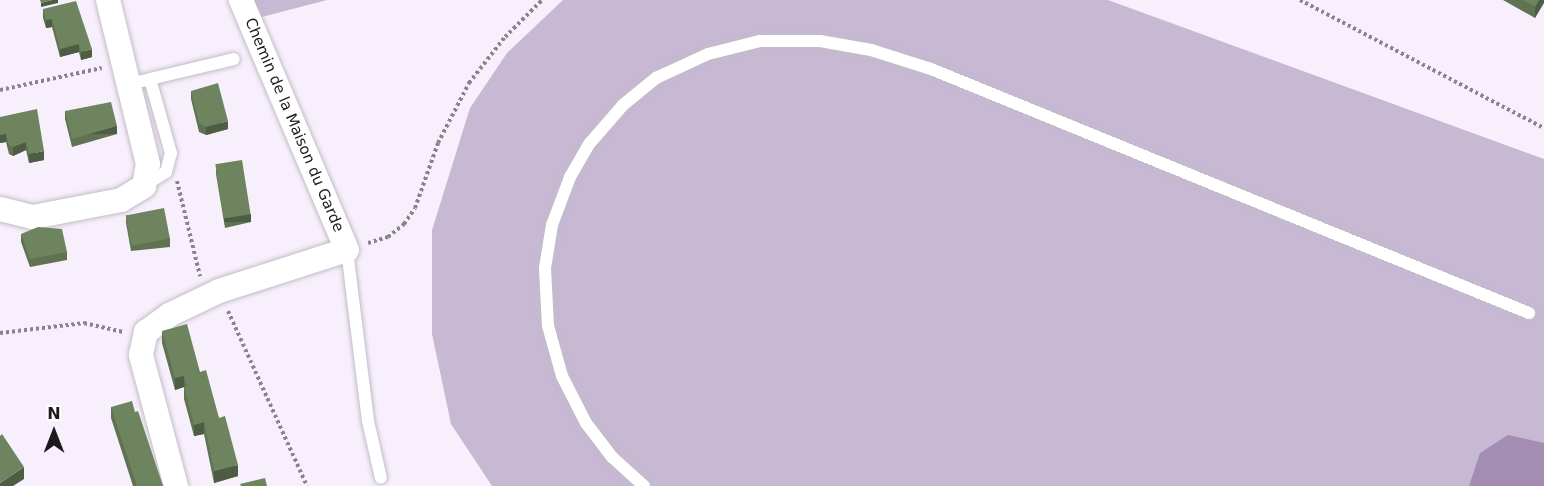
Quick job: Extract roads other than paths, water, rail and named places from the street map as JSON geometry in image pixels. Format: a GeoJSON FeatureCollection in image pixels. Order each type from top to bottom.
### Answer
{"type":"FeatureCollection","features":[{"type":"Feature","properties":{"kind":"street"},"geometry":{"type":"LineString","coordinates":[[0,208],[33,217],[121,200],[144,186],[148,164],[134,76],[108,0]]}},
{"type":"Feature","properties":{"kind":"street","name":"Chemin de la Maison du Garde"},"geometry":{"type":"LineString","coordinates":[[241,0],[347,250]]}},
{"type":"Feature","properties":{"kind":"street"},"geometry":{"type":"LineString","coordinates":[[176,486],[141,355],[142,339],[152,325],[219,291],[347,250]]}},
{"type":"Feature","properties":{"kind":"lane"},"geometry":{"type":"LineString","coordinates":[[644,486],[612,457],[585,423],[562,376],[548,326],[545,268],[552,225],[570,177],[590,143],[623,105],[656,78],[708,54],[760,41],[820,40],[871,50],[931,69],[1529,313]]}},
{"type":"Feature","properties":{"kind":"lane"},"geometry":{"type":"LineString","coordinates":[[144,186],[158,180],[171,164],[134,76],[234,59]]}},
{"type":"Feature","properties":{"kind":"lane"},"geometry":{"type":"LineString","coordinates":[[347,250],[368,421],[381,478]]}}]}
